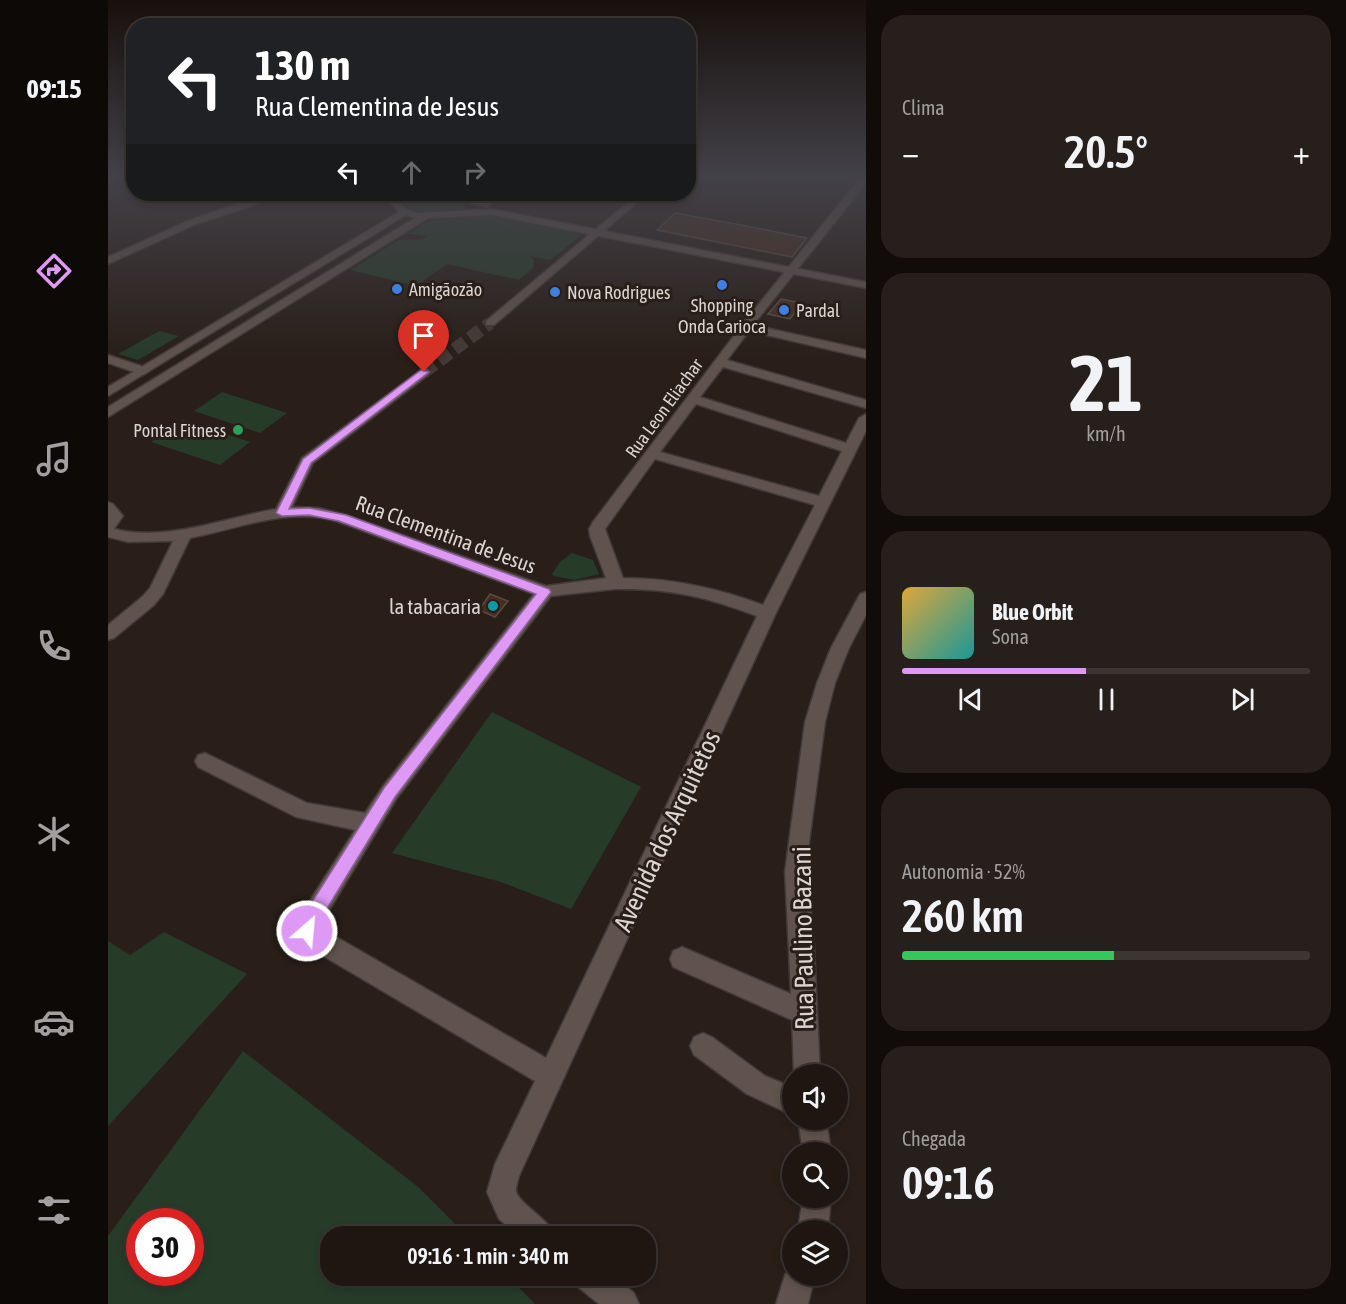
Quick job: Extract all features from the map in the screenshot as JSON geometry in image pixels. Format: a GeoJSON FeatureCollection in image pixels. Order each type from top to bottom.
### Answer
{"type":"FeatureCollection","features":[{"type":"Feature","properties":{"kind":"street"},"geometry":{"type":"LineString","coordinates":[[108,261],[161,237]]}},
{"type":"Feature","properties":{"kind":"street"},"geometry":{"type":"LineString","coordinates":[[108,392],[364,237]]}},
{"type":"Feature","properties":{"kind":"street"},"geometry":{"type":"LineString","coordinates":[[108,413],[392,237]]}},
{"type":"Feature","properties":{"kind":"street"},"geometry":{"type":"LineString","coordinates":[[490,323],[592,237]]}},
{"type":"Feature","properties":{"kind":"street"},"geometry":{"type":"LineString","coordinates":[[640,237],[796,268],[866,285]]}},
{"type":"Feature","properties":{"kind":"street","name":"Rua Leon Eliachar"},"geometry":{"type":"LineString","coordinates":[[617,584],[597,529],[746,327],[820,237]]}},
{"type":"Feature","properties":{"kind":"street"},"geometry":{"type":"LineString","coordinates":[[796,268],[866,278]]}},
{"type":"Feature","properties":{"kind":"street"},"geometry":{"type":"LineString","coordinates":[[746,327],[866,354]]}},
{"type":"Feature","properties":{"kind":"street"},"geometry":{"type":"LineString","coordinates":[[187,344],[209,350]]}},
{"type":"Feature","properties":{"kind":"street"},"geometry":{"type":"LineString","coordinates":[[108,359],[143,371]]}},
{"type":"Feature","properties":{"kind":"street"},"geometry":{"type":"LineString","coordinates":[[720,362],[866,404]]}},
{"type":"Feature","properties":{"kind":"street"},"geometry":{"type":"LineString","coordinates":[[282,513],[307,461],[424,372]]}},
{"type":"Feature","properties":{"kind":"street"},"geometry":{"type":"LineString","coordinates":[[693,399],[734,411],[793,433],[851,449]]}},
{"type":"Feature","properties":{"kind":"street","name":"Avenida dos Arquitetos"},"geometry":{"type":"LineString","coordinates":[[530,1226],[509,1209],[501,1192],[505,1174],[767,613],[784,585],[822,502],[866,418]]}},
{"type":"Feature","properties":{"kind":"street"},"geometry":{"type":"LineString","coordinates":[[653,454],[822,502]]}},
{"type":"Feature","properties":{"kind":"street"},"geometry":{"type":"LineString","coordinates":[[108,507],[115,516],[108,526]]}},
{"type":"Feature","properties":{"kind":"street","name":"Rua Clementina de Jesus"},"geometry":{"type":"LineString","coordinates":[[108,532],[134,538],[184,533],[282,513],[309,511],[342,518],[545,592],[566,587],[617,584],[682,588],[708,593],[767,613]]}},
{"type":"Feature","properties":{"kind":"street"},"geometry":{"type":"LineString","coordinates":[[108,634],[148,601],[157,590],[184,533]]}},
{"type":"Feature","properties":{"kind":"street"},"geometry":{"type":"LineString","coordinates":[[545,592],[390,792],[306,927],[312,936],[552,1076]]}},
{"type":"Feature","properties":{"kind":"street","name":"Rua Paulino Bazani"},"geometry":{"type":"LineString","coordinates":[[807,1064],[796,872],[815,722],[826,683],[840,648],[866,598]]}},
{"type":"Feature","properties":{"kind":"street"},"geometry":{"type":"LineString","coordinates":[[205,761],[303,811],[369,823]]}},
{"type":"Feature","properties":{"kind":"street"},"geometry":{"type":"LineString","coordinates":[[682,959],[804,1012]]}},
{"type":"Feature","properties":{"kind":"street"},"geometry":{"type":"LineString","coordinates":[[704,1046],[756,1085],[782,1097]]}},
{"type":"Feature","properties":{"kind":"street"},"geometry":{"type":"LineString","coordinates":[[601,1286],[623,1304]]}},
{"type":"Feature","properties":{"kind":"street"},"geometry":{"type":"LineString","coordinates":[[792,1304],[797,1286]]}},
{"type":"Feature","properties":{"kind":"green space"},"geometry":{"type":"Polygon","coordinates":[[[427,237],[579,237],[550,260],[530,256],[534,260],[533,268],[519,280],[447,264],[416,286],[350,270],[399,240],[427,237]]]}},
{"type":"Feature","properties":{"kind":"green space"},"geometry":{"type":"Polygon","coordinates":[[[159,331],[179,336],[138,360],[118,354],[159,331]]]}},
{"type":"Feature","properties":{"kind":"green space"},"geometry":{"type":"Polygon","coordinates":[[[222,392],[287,413],[260,433],[194,411],[222,392]]]}},
{"type":"Feature","properties":{"kind":"green space"},"geometry":{"type":"Polygon","coordinates":[[[183,420],[250,442],[220,465],[151,442],[183,420]]]}},
{"type":"Feature","properties":{"kind":"green space"},"geometry":{"type":"Polygon","coordinates":[[[572,553],[593,560],[599,574],[575,580],[554,576],[552,574],[560,562],[572,553]]]}},
{"type":"Feature","properties":{"kind":"green space"},"geometry":{"type":"Polygon","coordinates":[[[492,712],[641,787],[571,909],[501,882],[392,853],[492,712]]]}},
{"type":"Feature","properties":{"kind":"green space"},"geometry":{"type":"Polygon","coordinates":[[[164,932],[247,974],[108,1126],[108,941],[130,955],[164,932]]]}},
{"type":"Feature","properties":{"kind":"green space"},"geometry":{"type":"Polygon","coordinates":[[[243,1051],[417,1186],[457,1226],[320,1226],[320,1286],[517,1286],[535,1304],[108,1304],[108,1236],[126,1211],[126,1286],[204,1286],[204,1208],[128,1208],[243,1051]]]}},
{"type":"Feature","properties":{"kind":"building"},"geometry":{"type":"Polygon","coordinates":[[[691,237],[807,238],[792,257],[691,237]]]}},
{"type":"Feature","properties":{"kind":"building","name":"Pardal"},"geometry":{"type":"Polygon","coordinates":[[[781,299],[802,303],[790,319],[768,314],[781,299]]]}},
{"type":"Feature","properties":{"kind":"building","name":"la tabacaria"},"geometry":{"type":"Polygon","coordinates":[[[490,594],[508,601],[495,617],[479,610],[490,594]]]}},
{"type":"Feature","properties":{"kind":"tunnel"},"geometry":{"type":"LineString","coordinates":[[424,372],[490,323]]}},
{"type":"Feature","properties":{"kind":"place","name":"Shopping Onda Carioca"},"geometry":{"type":"Point","coordinates":[722,285]}},
{"type":"Feature","properties":{"kind":"place","name":"Amigãozão"},"geometry":{"type":"Point","coordinates":[397,289]}},
{"type":"Feature","properties":{"kind":"place","name":"Nova Rodrigues"},"geometry":{"type":"Point","coordinates":[555,292]}},
{"type":"Feature","properties":{"kind":"place","name":"Pardal"},"geometry":{"type":"Point","coordinates":[784,310]}},
{"type":"Feature","properties":{"kind":"place","name":"Pontal Fitness"},"geometry":{"type":"Point","coordinates":[238,430]}},
{"type":"Feature","properties":{"kind":"place","name":"la tabacaria"},"geometry":{"type":"Point","coordinates":[493,606]}},
{"type":"Feature","properties":{"kind":"route"},"geometry":{"type":"LineString","coordinates":[[307,931],[306,927],[390,792],[545,592],[342,518],[309,511],[282,513],[302,467],[314,454],[424,372]]}}]}
